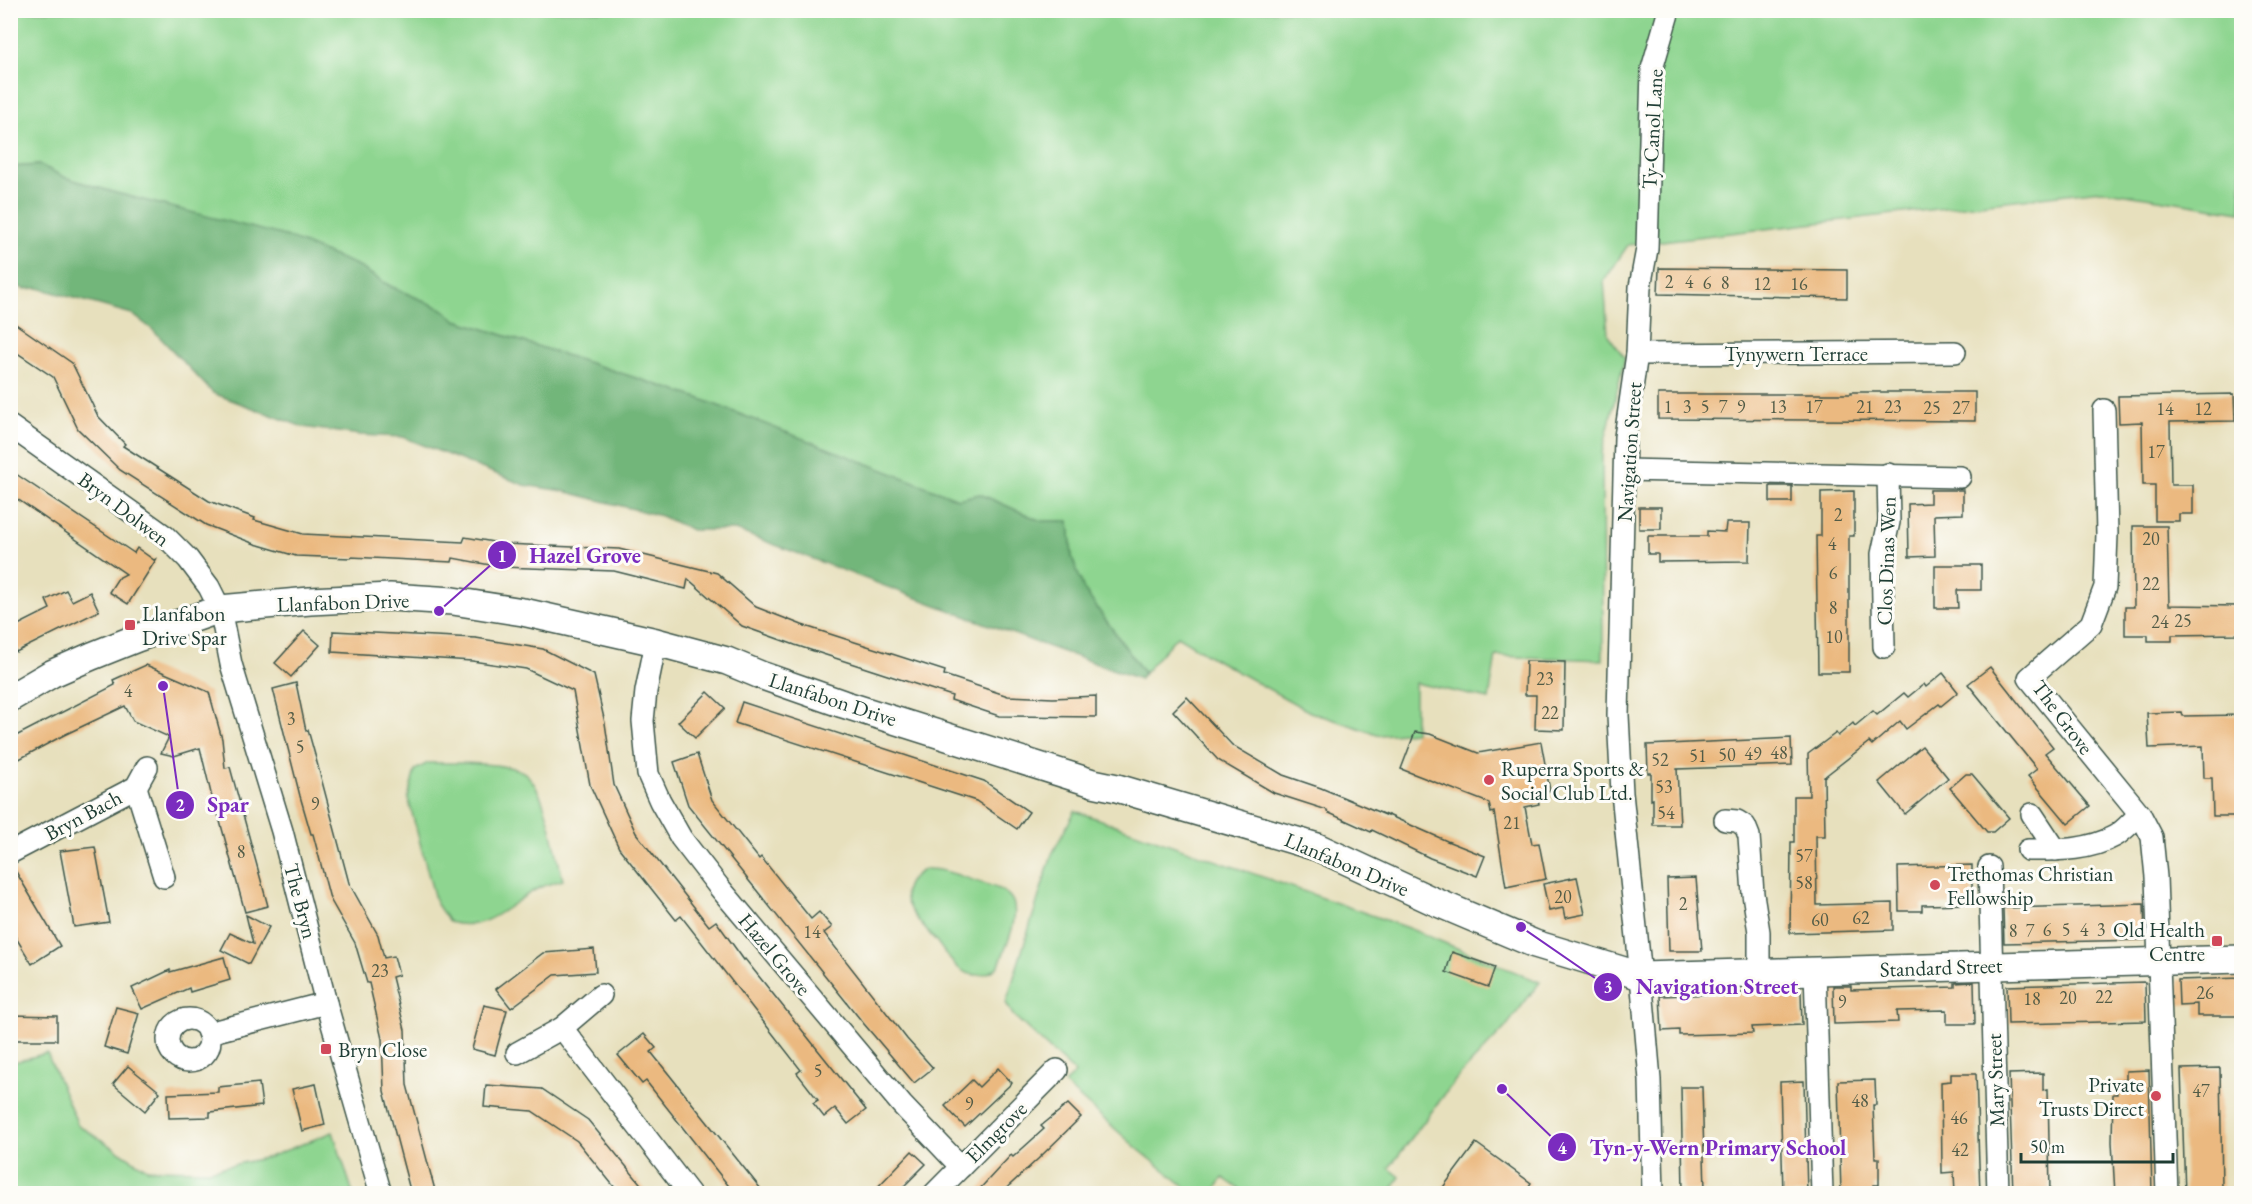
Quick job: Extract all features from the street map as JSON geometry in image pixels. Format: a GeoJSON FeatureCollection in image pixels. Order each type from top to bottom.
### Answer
{"type":"FeatureCollection","features":[{"type":"Feature","properties":{"kind":"street","name":"Ty-Canol Lane"},"geometry":{"type":"LineString","coordinates":[[1647,249],[1652,69],[1669,10]]}},
{"type":"Feature","properties":{"kind":"street","name":"Navigation Street"},"geometry":{"type":"LineString","coordinates":[[1647,249],[1640,287],[1637,354],[1625,437],[1618,715],[1622,793],[1650,1080],[1653,1194]]}},
{"type":"Feature","properties":{"kind":"street","name":"Tynywern Terrace"},"geometry":{"type":"LineString","coordinates":[[1637,354],[1955,352]]}},
{"type":"Feature","properties":{"kind":"street","name":"The Grove"},"geometry":{"type":"LineString","coordinates":[[2104,410],[2107,534],[2105,587],[2091,624],[2029,678],[2140,814],[2152,837],[2156,877],[2168,1194]]}},
{"type":"Feature","properties":{"kind":"street","name":"Bryn Dolwen"},"geometry":{"type":"LineString","coordinates":[[10,426],[165,536],[188,559],[209,587],[220,609]]}},
{"type":"Feature","properties":{"kind":"street"},"geometry":{"type":"LineString","coordinates":[[1624,470],[1960,477]]}},
{"type":"Feature","properties":{"kind":"street","name":"Clos Dinas Wen"},"geometry":{"type":"LineString","coordinates":[[1884,647],[1882,554],[1889,522],[1888,474]]}},
{"type":"Feature","properties":{"kind":"street","name":"Llanfabon Drive"},"geometry":{"type":"LineString","coordinates":[[10,698],[51,674],[92,656],[220,609],[390,597],[453,601],[523,612],[656,642],[727,661],[843,704],[1092,783],[1117,788],[1317,847],[1431,900],[1535,944],[1641,976]]}},
{"type":"Feature","properties":{"kind":"street","name":"The Bryn"},"geometry":{"type":"LineString","coordinates":[[220,609],[231,664],[282,831],[326,1003],[381,1194]]}},
{"type":"Feature","properties":{"kind":"street","name":"Hazel Grove"},"geometry":{"type":"LineString","coordinates":[[656,642],[646,691],[643,721],[648,774],[681,838],[719,887],[902,1105],[961,1167]]}},
{"type":"Feature","properties":{"kind":"street","name":"Bryn Bach"},"geometry":{"type":"LineString","coordinates":[[10,853],[136,787],[147,767]]}},
{"type":"Feature","properties":{"kind":"street"},"geometry":{"type":"LineString","coordinates":[[136,787],[164,877]]}},
{"type":"Feature","properties":{"kind":"street"},"geometry":{"type":"LineString","coordinates":[[2032,814],[2056,850]]}},
{"type":"Feature","properties":{"kind":"street"},"geometry":{"type":"LineString","coordinates":[[2028,850],[2075,849],[2116,835],[2140,814]]}},
{"type":"Feature","properties":{"kind":"street"},"geometry":{"type":"LineString","coordinates":[[1725,820],[1737,821],[1745,826],[1749,836],[1753,894],[1759,932],[1759,973]]}},
{"type":"Feature","properties":{"kind":"street","name":"Mary Street"},"geometry":{"type":"LineString","coordinates":[[1989,867],[1998,1194]]}},
{"type":"Feature","properties":{"kind":"street","name":"Standard Street"},"geometry":{"type":"LineString","coordinates":[[1641,976],[2241,959]]}},
{"type":"Feature","properties":{"kind":"street"},"geometry":{"type":"LineString","coordinates":[[1815,971],[1822,1194]]}},
{"type":"Feature","properties":{"kind":"street"},"geometry":{"type":"LineString","coordinates":[[517,1053],[562,1028],[601,995]]}},
{"type":"Feature","properties":{"kind":"street"},"geometry":{"type":"LineString","coordinates":[[208,1033],[326,1003]]}},
{"type":"Feature","properties":{"kind":"street"},"geometry":{"type":"LineString","coordinates":[[562,1028],[690,1194]]}},
{"type":"Feature","properties":{"kind":"street","name":"Elmgrove"},"geometry":{"type":"LineString","coordinates":[[934,1194],[1057,1070]]}},
{"type":"Feature","properties":{"kind":"green space"},"geometry":{"type":"Polygon","coordinates":[[[11,11],[2241,11],[2241,212],[2101,190],[1628,245],[1604,281],[1608,335],[1625,358],[1602,453],[1603,660],[1496,656],[1489,699],[1415,683],[1415,732],[1380,735],[1310,712],[1177,636],[1144,673],[1084,590],[1072,557],[1069,521],[1041,521],[980,494],[958,499],[698,398],[456,320],[442,309],[390,286],[356,265],[285,237],[116,193],[64,177],[40,165],[11,167],[11,11]]]}},
{"type":"Feature","properties":{"kind":"green space"},"geometry":{"type":"Polygon","coordinates":[[[40,165],[64,177],[116,193],[285,236],[356,265],[390,286],[442,309],[456,320],[698,398],[958,499],[980,494],[1041,521],[1069,521],[1072,557],[1084,590],[1144,673],[1140,679],[735,530],[692,530],[661,516],[563,491],[524,485],[403,437],[360,435],[303,427],[213,393],[153,330],[132,314],[38,288],[24,289],[11,283],[11,167],[40,165]]]}},
{"type":"Feature","properties":{"kind":"green space"},"geometry":{"type":"Polygon","coordinates":[[[428,763],[495,765],[520,770],[527,775],[534,784],[546,810],[563,880],[529,893],[487,920],[463,925],[449,922],[436,903],[408,798],[415,770],[428,763]]]}},
{"type":"Feature","properties":{"kind":"green space"},"geometry":{"type":"Polygon","coordinates":[[[1075,811],[1408,928],[1540,982],[1505,1028],[1457,1078],[1389,1168],[1400,1177],[1389,1194],[1245,1193],[1223,1178],[1213,1193],[1193,1193],[1138,1149],[1064,1084],[1075,1073],[1013,1015],[1006,1003],[1052,854],[1075,811]]]}},
{"type":"Feature","properties":{"kind":"green space"},"geometry":{"type":"Polygon","coordinates":[[[925,869],[944,871],[976,881],[999,889],[1010,897],[1015,912],[1012,931],[999,965],[993,970],[978,975],[960,969],[914,915],[908,905],[907,886],[925,869]]]}},
{"type":"Feature","properties":{"kind":"green space"},"geometry":{"type":"Polygon","coordinates":[[[47,1053],[78,1125],[147,1169],[209,1170],[269,1157],[333,1132],[353,1193],[11,1193],[11,1063],[47,1053]]]}},
{"type":"Feature","properties":{"kind":"building"},"geometry":{"type":"Polygon","coordinates":[[[1659,268],[1847,270],[1847,298],[1658,294],[1659,268]]]}},
{"type":"Feature","properties":{"kind":"building"},"geometry":{"type":"Polygon","coordinates":[[[10,320],[72,363],[98,416],[125,444],[123,446],[209,501],[255,518],[254,520],[303,534],[463,542],[465,537],[505,544],[619,549],[717,573],[756,607],[802,625],[945,671],[944,675],[1008,696],[1053,698],[1096,696],[1096,717],[999,716],[951,700],[952,696],[742,626],[688,579],[686,589],[614,571],[501,567],[453,558],[452,562],[296,556],[255,544],[206,525],[120,470],[78,429],[53,377],[10,348],[10,320]]]}},
{"type":"Feature","properties":{"kind":"building"},"geometry":{"type":"Polygon","coordinates":[[[1851,392],[1975,392],[1975,421],[1658,419],[1658,394],[1851,394],[1851,392]]]}},
{"type":"Feature","properties":{"kind":"building"},"geometry":{"type":"Polygon","coordinates":[[[2234,394],[2235,421],[2170,422],[2171,485],[2193,485],[2193,514],[2179,514],[2179,521],[2155,521],[2155,485],[2143,485],[2142,422],[2119,423],[2118,396],[2234,394]]]}},
{"type":"Feature","properties":{"kind":"building"},"geometry":{"type":"Polygon","coordinates":[[[10,470],[134,553],[137,548],[154,560],[157,558],[128,604],[109,592],[118,578],[126,574],[10,494],[10,470]]]}},
{"type":"Feature","properties":{"kind":"building"},"geometry":{"type":"Polygon","coordinates":[[[1770,486],[1792,486],[1792,502],[1770,502],[1770,486]]]}},
{"type":"Feature","properties":{"kind":"building"},"geometry":{"type":"Polygon","coordinates":[[[1930,490],[1963,490],[1963,514],[1934,515],[1935,556],[1909,557],[1908,504],[1930,503],[1930,490]]]}},
{"type":"Feature","properties":{"kind":"building"},"geometry":{"type":"Polygon","coordinates":[[[1854,491],[1854,536],[1849,536],[1849,672],[1818,672],[1816,536],[1821,536],[1821,492],[1854,491]]]}},
{"type":"Feature","properties":{"kind":"building"},"geometry":{"type":"Polygon","coordinates":[[[1639,507],[1661,507],[1661,529],[1639,529],[1639,507]]]}},
{"type":"Feature","properties":{"kind":"building"},"geometry":{"type":"Polygon","coordinates":[[[1726,523],[1750,523],[1749,561],[1658,562],[1658,554],[1648,554],[1648,536],[1707,536],[1707,531],[1725,532],[1726,523]]]}},
{"type":"Feature","properties":{"kind":"building"},"geometry":{"type":"Polygon","coordinates":[[[2133,526],[2167,526],[2169,605],[2239,606],[2239,634],[2172,635],[2172,641],[2148,641],[2148,635],[2125,635],[2125,607],[2134,607],[2133,526]]]}},
{"type":"Feature","properties":{"kind":"building"},"geometry":{"type":"Polygon","coordinates":[[[1935,565],[1981,565],[1981,590],[1957,590],[1958,608],[1935,608],[1935,565]]]}},
{"type":"Feature","properties":{"kind":"building"},"geometry":{"type":"Polygon","coordinates":[[[66,590],[72,601],[90,592],[99,611],[16,652],[10,642],[10,629],[50,609],[46,600],[66,590]]]}},
{"type":"Feature","properties":{"kind":"building"},"geometry":{"type":"Polygon","coordinates":[[[304,631],[320,645],[291,677],[275,663],[304,631]]]}},
{"type":"Feature","properties":{"kind":"building"},"geometry":{"type":"Polygon","coordinates":[[[333,631],[476,638],[543,649],[594,675],[605,723],[614,785],[636,833],[709,926],[716,921],[744,960],[866,1110],[848,1124],[835,1108],[824,1117],[813,1103],[818,1100],[797,1073],[801,1070],[681,916],[676,920],[619,848],[590,785],[573,691],[526,669],[472,661],[332,652],[333,631]]]}},
{"type":"Feature","properties":{"kind":"building"},"geometry":{"type":"Polygon","coordinates":[[[1526,661],[1565,662],[1564,730],[1535,729],[1536,695],[1525,695],[1526,661]]]}},
{"type":"Feature","properties":{"kind":"building"},"geometry":{"type":"Polygon","coordinates":[[[146,665],[209,692],[222,739],[225,768],[230,767],[268,906],[245,912],[218,814],[216,814],[200,748],[174,756],[161,753],[169,737],[133,721],[125,706],[10,764],[10,739],[115,685],[113,680],[146,665]]]}},
{"type":"Feature","properties":{"kind":"building"},"geometry":{"type":"Polygon","coordinates":[[[1990,667],[2053,747],[2045,753],[2090,806],[2068,824],[2028,776],[2037,769],[1968,684],[1990,667]]]}},
{"type":"Feature","properties":{"kind":"building"},"geometry":{"type":"Polygon","coordinates":[[[1943,673],[1958,692],[1906,729],[1900,721],[1872,745],[1869,742],[1824,777],[1825,836],[1816,836],[1817,905],[1893,903],[1893,930],[1790,933],[1794,796],[1809,796],[1808,754],[1836,733],[1838,736],[1853,723],[1855,726],[1873,711],[1877,715],[1904,693],[1908,697],[1924,684],[1926,687],[1943,673]]]}},
{"type":"Feature","properties":{"kind":"building"},"geometry":{"type":"Polygon","coordinates":[[[296,683],[306,731],[308,730],[349,883],[378,935],[384,958],[394,956],[399,975],[392,977],[405,1030],[407,1085],[436,1194],[411,1194],[384,1091],[382,1039],[369,983],[367,983],[355,943],[330,899],[313,834],[311,834],[300,796],[273,689],[296,683]]]}},
{"type":"Feature","properties":{"kind":"building"},"geometry":{"type":"Polygon","coordinates":[[[708,692],[725,708],[695,738],[678,722],[708,692]]]}},
{"type":"Feature","properties":{"kind":"building"},"geometry":{"type":"Polygon","coordinates":[[[1187,697],[1232,745],[1283,775],[1321,788],[1485,856],[1477,876],[1430,858],[1372,830],[1371,832],[1327,812],[1327,810],[1274,793],[1218,760],[1173,711],[1187,697]]]}},
{"type":"Feature","properties":{"kind":"building"},"geometry":{"type":"Polygon","coordinates":[[[742,702],[984,781],[1029,812],[1017,829],[976,801],[735,723],[742,702]]]}},
{"type":"Feature","properties":{"kind":"building"},"geometry":{"type":"Polygon","coordinates":[[[2182,712],[2183,716],[2241,715],[2241,816],[2213,816],[2212,778],[2204,778],[2203,746],[2149,748],[2147,713],[2182,712]]]}},
{"type":"Feature","properties":{"kind":"building","name":"Ruperra Sports & Social Club Ltd."},"geometry":{"type":"Polygon","coordinates":[[[1415,732],[1430,734],[1478,753],[1541,742],[1550,791],[1537,794],[1539,804],[1525,807],[1532,844],[1539,843],[1546,879],[1506,887],[1494,812],[1491,813],[1489,803],[1401,769],[1415,732]]]}},
{"type":"Feature","properties":{"kind":"building"},"geometry":{"type":"Polygon","coordinates":[[[1791,738],[1792,765],[1677,769],[1680,825],[1653,825],[1653,799],[1651,800],[1651,773],[1648,773],[1647,745],[1791,738]]]}},
{"type":"Feature","properties":{"kind":"building"},"geometry":{"type":"Polygon","coordinates":[[[1922,746],[1948,778],[1905,814],[1879,782],[1922,746]]]}},
{"type":"Feature","properties":{"kind":"building"},"geometry":{"type":"Polygon","coordinates":[[[697,754],[712,800],[811,919],[819,912],[832,927],[824,933],[907,1039],[933,1068],[914,1083],[688,805],[674,762],[697,754]]]}},
{"type":"Feature","properties":{"kind":"building"},"geometry":{"type":"Polygon","coordinates":[[[1966,774],[1972,774],[2009,818],[1993,832],[1987,832],[1950,788],[1966,774]]]}},
{"type":"Feature","properties":{"kind":"building"},"geometry":{"type":"Polygon","coordinates":[[[95,847],[109,922],[74,927],[60,851],[95,847]]]}},
{"type":"Feature","properties":{"kind":"building"},"geometry":{"type":"Polygon","coordinates":[[[12,865],[60,946],[32,964],[10,928],[10,866],[12,865]]]}},
{"type":"Feature","properties":{"kind":"building","name":"Trethomas Christian Fellowship"},"geometry":{"type":"Polygon","coordinates":[[[1972,865],[1972,904],[1922,905],[1922,911],[1899,911],[1898,867],[1972,865]]]}},
{"type":"Feature","properties":{"kind":"building"},"geometry":{"type":"Polygon","coordinates":[[[1577,877],[1585,914],[1565,918],[1563,908],[1549,911],[1543,884],[1577,877]]]}},
{"type":"Feature","properties":{"kind":"building"},"geometry":{"type":"Polygon","coordinates":[[[1696,878],[1702,951],[1669,951],[1667,879],[1696,878]]]}},
{"type":"Feature","properties":{"kind":"building"},"geometry":{"type":"Polygon","coordinates":[[[2144,904],[2145,940],[2004,943],[2003,908],[2144,904]]]}},
{"type":"Feature","properties":{"kind":"building"},"geometry":{"type":"Polygon","coordinates":[[[246,915],[269,927],[249,964],[221,950],[230,933],[253,944],[246,915]]]}},
{"type":"Feature","properties":{"kind":"building"},"geometry":{"type":"Polygon","coordinates":[[[594,949],[596,972],[555,975],[511,1008],[496,989],[543,953],[594,949]]]}},
{"type":"Feature","properties":{"kind":"building"},"geometry":{"type":"Polygon","coordinates":[[[1452,952],[1495,967],[1488,987],[1446,972],[1452,952]]]}},
{"type":"Feature","properties":{"kind":"building"},"geometry":{"type":"Polygon","coordinates":[[[224,957],[230,980],[190,992],[189,988],[142,1009],[132,988],[170,970],[170,972],[224,957]]]}},
{"type":"Feature","properties":{"kind":"building"},"geometry":{"type":"Polygon","coordinates":[[[2241,978],[2241,1016],[2197,1016],[2197,1004],[2179,1005],[2178,980],[2241,978]]]}},
{"type":"Feature","properties":{"kind":"building"},"geometry":{"type":"Polygon","coordinates":[[[1974,982],[1975,1024],[1947,1024],[1947,1010],[1897,1011],[1898,1022],[1834,1024],[1833,986],[1851,986],[1851,990],[1955,987],[1955,983],[1974,982]]]}},
{"type":"Feature","properties":{"kind":"building"},"geometry":{"type":"Polygon","coordinates":[[[2145,982],[2146,1021],[2008,1024],[2007,986],[2145,982]]]}},
{"type":"Feature","properties":{"kind":"building"},"geometry":{"type":"Polygon","coordinates":[[[1801,991],[1802,1025],[1752,1027],[1753,1033],[1679,1035],[1679,1030],[1662,1031],[1660,996],[1801,991]]]}},
{"type":"Feature","properties":{"kind":"building"},"geometry":{"type":"Polygon","coordinates":[[[484,1005],[507,1010],[495,1055],[472,1049],[484,1005]]]}},
{"type":"Feature","properties":{"kind":"building"},"geometry":{"type":"Polygon","coordinates":[[[116,1007],[139,1013],[127,1054],[104,1047],[116,1007]]]}},
{"type":"Feature","properties":{"kind":"building"},"geometry":{"type":"Polygon","coordinates":[[[10,1015],[57,1016],[57,1040],[10,1040],[10,1015]]]}},
{"type":"Feature","properties":{"kind":"building"},"geometry":{"type":"Polygon","coordinates":[[[644,1034],[656,1048],[651,1052],[765,1194],[735,1194],[646,1081],[642,1084],[618,1055],[644,1034]]]}},
{"type":"Feature","properties":{"kind":"building"},"geometry":{"type":"Polygon","coordinates":[[[128,1066],[160,1092],[145,1111],[113,1084],[128,1066]]]}},
{"type":"Feature","properties":{"kind":"building"},"geometry":{"type":"Polygon","coordinates":[[[998,1068],[1012,1083],[965,1127],[945,1106],[972,1080],[979,1087],[998,1068]]]}},
{"type":"Feature","properties":{"kind":"building"},"geometry":{"type":"Polygon","coordinates":[[[2220,1068],[2222,1188],[2209,1189],[2209,1194],[2185,1194],[2181,1069],[2220,1068]]]}},
{"type":"Feature","properties":{"kind":"building"},"geometry":{"type":"Polygon","coordinates":[[[2149,1070],[2152,1194],[2115,1194],[2112,1142],[2113,1094],[2117,1094],[2116,1080],[2126,1080],[2126,1071],[2149,1070]]]}},
{"type":"Feature","properties":{"kind":"building"},"geometry":{"type":"Polygon","coordinates":[[[2043,1073],[2043,1090],[2048,1089],[2050,1194],[2013,1194],[2009,1074],[2043,1073]]]}},
{"type":"Feature","properties":{"kind":"building"},"geometry":{"type":"Polygon","coordinates":[[[1951,1074],[1976,1074],[1980,1194],[1955,1194],[1954,1172],[1942,1173],[1941,1082],[1951,1081],[1951,1074]]]}},
{"type":"Feature","properties":{"kind":"building"},"geometry":{"type":"Polygon","coordinates":[[[1875,1080],[1876,1105],[1873,1105],[1875,1158],[1879,1158],[1879,1185],[1874,1185],[1874,1194],[1841,1194],[1838,1081],[1875,1080]]]}},
{"type":"Feature","properties":{"kind":"building"},"geometry":{"type":"Polygon","coordinates":[[[1804,1081],[1807,1194],[1783,1194],[1780,1082],[1804,1081]]]}},
{"type":"Feature","properties":{"kind":"building"},"geometry":{"type":"Polygon","coordinates":[[[259,1083],[262,1106],[210,1112],[210,1117],[169,1118],[168,1094],[218,1092],[218,1087],[259,1083]]]}},
{"type":"Feature","properties":{"kind":"building"},"geometry":{"type":"Polygon","coordinates":[[[316,1084],[325,1125],[302,1131],[292,1089],[316,1084]]]}},
{"type":"Feature","properties":{"kind":"building"},"geometry":{"type":"Polygon","coordinates":[[[486,1085],[542,1089],[588,1120],[649,1194],[620,1194],[577,1141],[532,1111],[484,1107],[486,1085]]]}},
{"type":"Feature","properties":{"kind":"building"},"geometry":{"type":"Polygon","coordinates":[[[1681,1087],[1702,1087],[1705,1190],[1683,1191],[1681,1087]]]}},
{"type":"Feature","properties":{"kind":"building"},"geometry":{"type":"Polygon","coordinates":[[[1068,1104],[1081,1117],[1038,1159],[1000,1194],[975,1194],[1011,1155],[1013,1157],[1044,1129],[1041,1126],[1068,1104]]]}},
{"type":"Feature","properties":{"kind":"building"},"geometry":{"type":"Polygon","coordinates":[[[1476,1143],[1531,1183],[1524,1194],[1438,1194],[1476,1143]]]}},
{"type":"Feature","properties":{"kind":"building"},"geometry":{"type":"Polygon","coordinates":[[[912,1151],[926,1164],[897,1194],[871,1194],[912,1151]]]}},
{"type":"Feature","properties":{"kind":"place","name":"Hazel Grove"},"geometry":{"type":"Point","coordinates":[439,611]}},
{"type":"Feature","properties":{"kind":"place","name":"Llanfabon Drive Spar"},"geometry":{"type":"Point","coordinates":[130,625]}},
{"type":"Feature","properties":{"kind":"place","name":"Spar"},"geometry":{"type":"Point","coordinates":[163,686]}},
{"type":"Feature","properties":{"kind":"place","name":"Ruperra Sports & Social Club Ltd."},"geometry":{"type":"Point","coordinates":[1489,780]}},
{"type":"Feature","properties":{"kind":"place","name":"Trethomas Christian Fellowship"},"geometry":{"type":"Point","coordinates":[1935,885]}},
{"type":"Feature","properties":{"kind":"place","name":"Navigation Street"},"geometry":{"type":"Point","coordinates":[1521,927]}},
{"type":"Feature","properties":{"kind":"place","name":"Old Health Centre"},"geometry":{"type":"Point","coordinates":[2217,941]}},
{"type":"Feature","properties":{"kind":"place","name":"Bryn Close"},"geometry":{"type":"Point","coordinates":[326,1049]}},
{"type":"Feature","properties":{"kind":"place","name":"Tyn-y-Wern Primary School"},"geometry":{"type":"Point","coordinates":[1502,1089]}},
{"type":"Feature","properties":{"kind":"place","name":"Private Trusts Direct"},"geometry":{"type":"Point","coordinates":[2156,1096]}}]}
